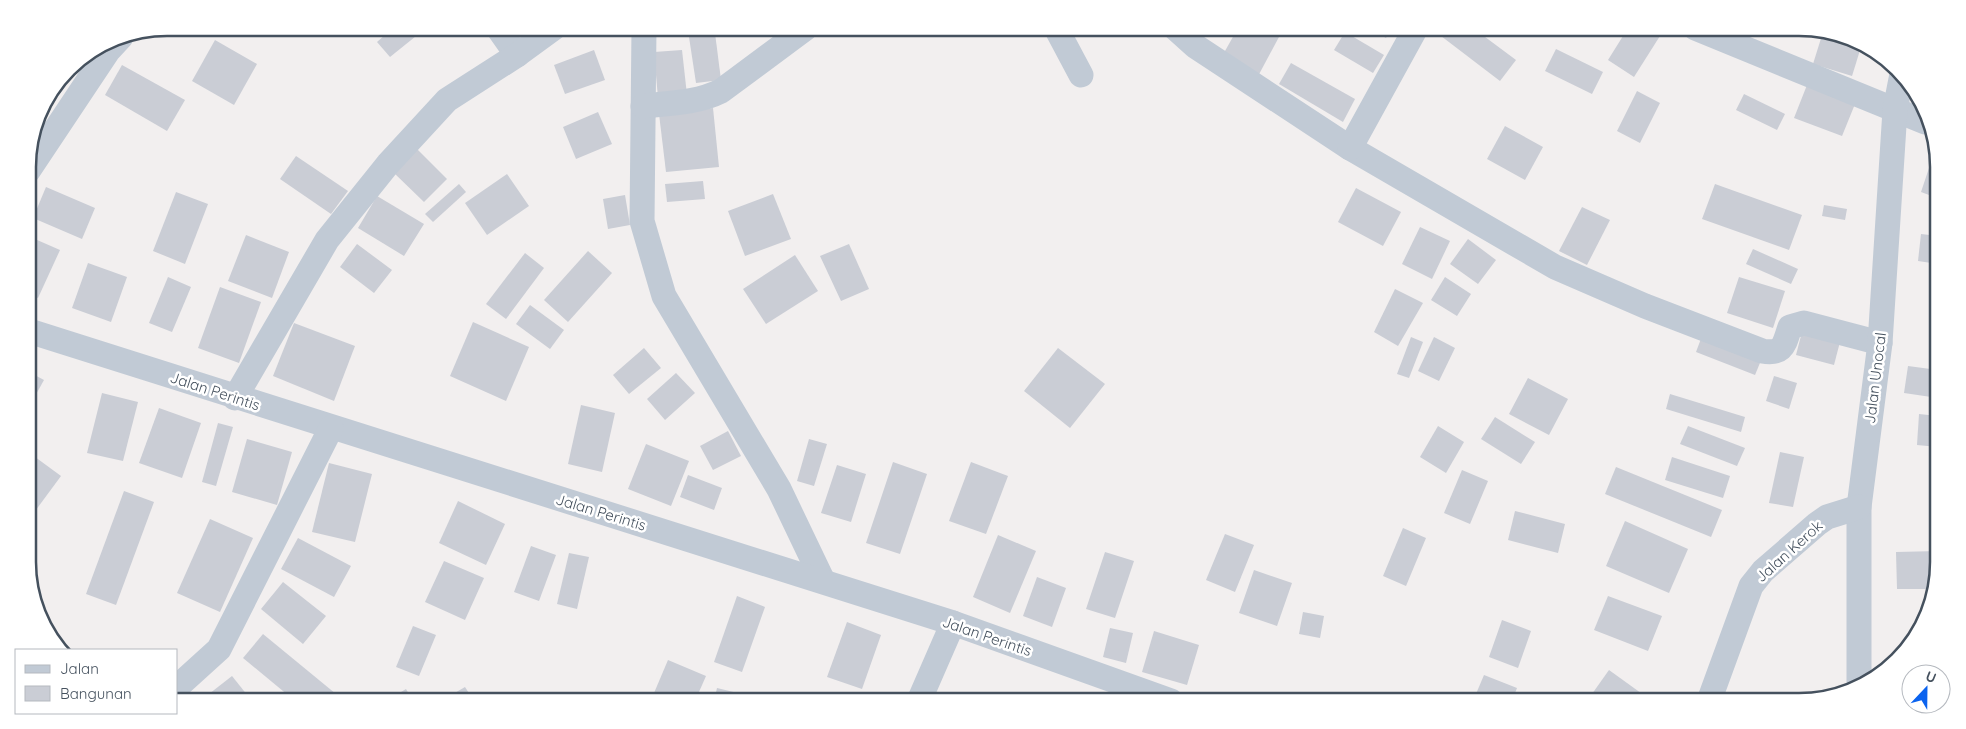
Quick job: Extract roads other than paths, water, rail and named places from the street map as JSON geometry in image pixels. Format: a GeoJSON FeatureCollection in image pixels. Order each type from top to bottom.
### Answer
{"type":"FeatureCollection","features":[{"type":"Feature","properties":{"kind":"street"},"geometry":{"type":"LineString","coordinates":[[504,36],[517,55]]}},
{"type":"Feature","properties":{"kind":"street"},"geometry":{"type":"LineString","coordinates":[[235,398],[327,240],[388,164],[447,100],[543,36]]}},
{"type":"Feature","properties":{"kind":"street"},"geometry":{"type":"LineString","coordinates":[[644,36],[642,221],[664,296],[779,489],[823,581]]}},
{"type":"Feature","properties":{"kind":"street"},"geometry":{"type":"LineString","coordinates":[[643,106],[708,98],[721,91],[795,36]]}},
{"type":"Feature","properties":{"kind":"street"},"geometry":{"type":"LineString","coordinates":[[1060,36],[1081,74]]}},
{"type":"Feature","properties":{"kind":"street"},"geometry":{"type":"LineString","coordinates":[[1184,36],[1195,46],[1350,148],[1555,267],[1644,306],[1762,351],[1777,352],[1783,347],[1790,327],[1804,323],[1880,342]]}},
{"type":"Feature","properties":{"kind":"street"},"geometry":{"type":"LineString","coordinates":[[1350,148],[1412,36]]}},
{"type":"Feature","properties":{"kind":"street"},"geometry":{"type":"LineString","coordinates":[[1715,36],[1921,120]]}},
{"type":"Feature","properties":{"kind":"street"},"geometry":{"type":"LineString","coordinates":[[37,157],[106,52]]}},
{"type":"Feature","properties":{"kind":"street","name":"Jalan Unocal"},"geometry":{"type":"LineString","coordinates":[[1858,678],[1859,507],[1880,342],[1896,110],[1900,85]]}},
{"type":"Feature","properties":{"kind":"street","name":"Jalan Perintis"},"geometry":{"type":"LineString","coordinates":[[37,333],[235,398],[953,623],[1147,692]]}},
{"type":"Feature","properties":{"kind":"street"},"geometry":{"type":"LineString","coordinates":[[178,686],[219,649],[331,428]]}},
{"type":"Feature","properties":{"kind":"street","name":"Jalan Kerok"},"geometry":{"type":"LineString","coordinates":[[1712,692],[1751,586],[1763,571],[1817,524],[1827,517],[1859,507]]}},
{"type":"Feature","properties":{"kind":"street"},"geometry":{"type":"LineString","coordinates":[[924,693],[953,623]]}}]}
